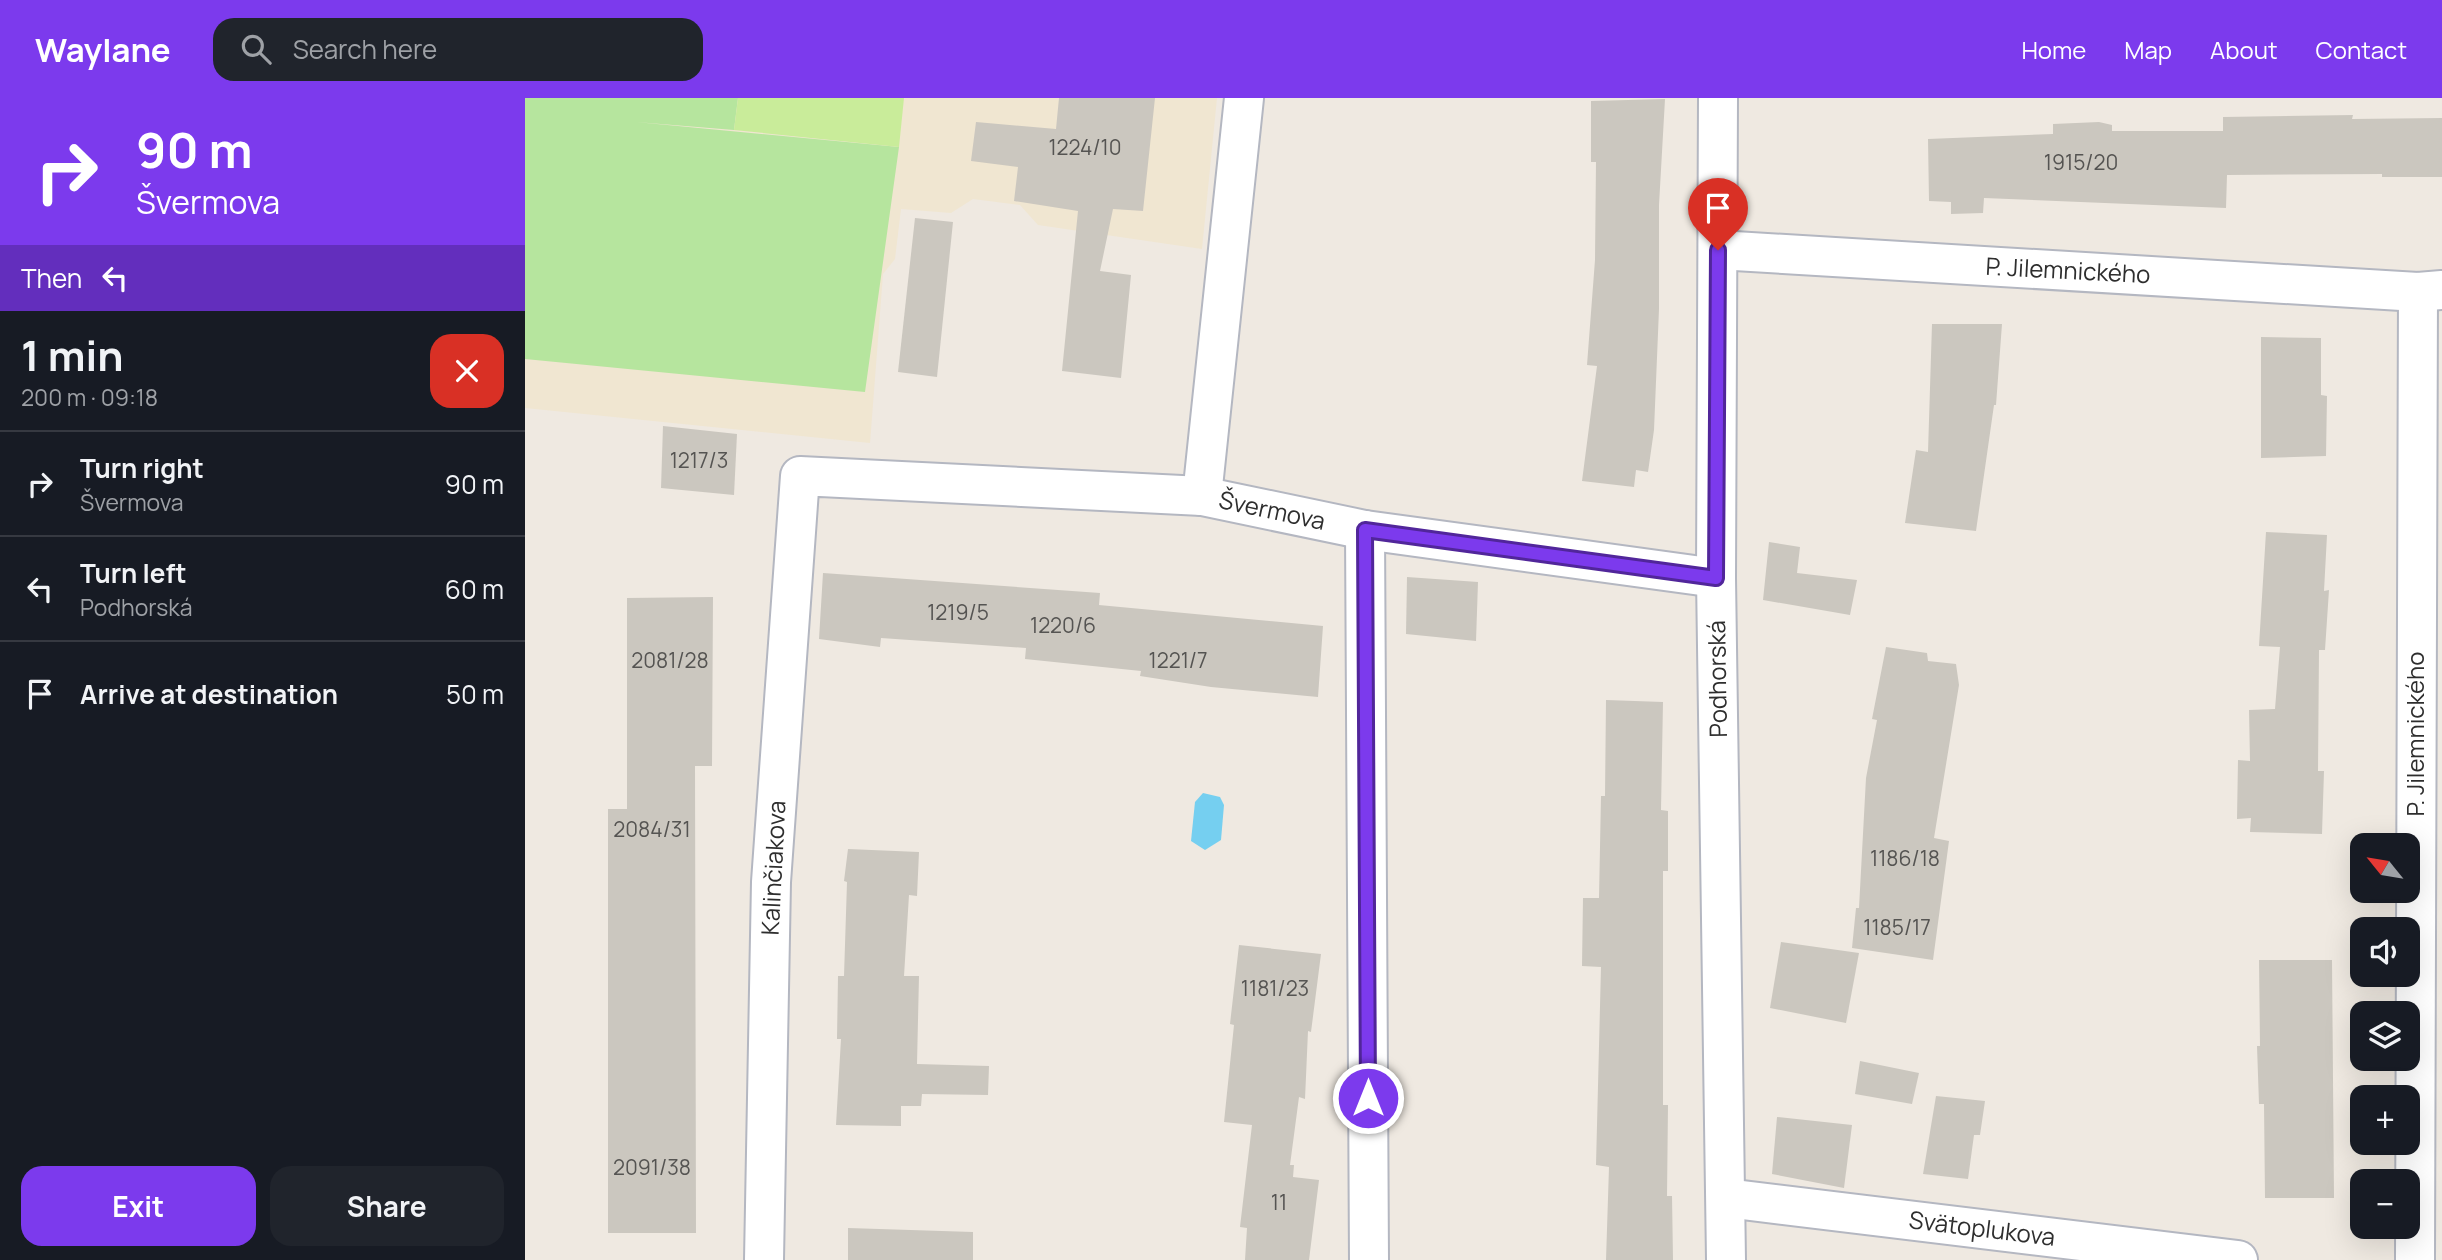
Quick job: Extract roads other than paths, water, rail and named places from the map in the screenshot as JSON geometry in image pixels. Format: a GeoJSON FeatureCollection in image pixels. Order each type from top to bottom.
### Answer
{"type":"FeatureCollection","features":[{"type":"Feature","properties":{"kind":"street","name":"Švermova"},"geometry":{"type":"LineString","coordinates":[[1202,496],[1244,98]]}},
{"type":"Feature","properties":{"kind":"street","name":"Podhorská"},"geometry":{"type":"LineString","coordinates":[[1718,98],[1716,578],[1726,1260]]}},
{"type":"Feature","properties":{"kind":"street","name":"P. Jilemnického"},"geometry":{"type":"LineString","coordinates":[[1718,250],[2430,291],[2414,1260]]}},
{"type":"Feature","properties":{"kind":"street","name":"Švermova"},"geometry":{"type":"LineString","coordinates":[[800,476],[1202,496],[1365,530],[1716,578]]}},
{"type":"Feature","properties":{"kind":"street","name":"Kalinčiakova"},"geometry":{"type":"LineString","coordinates":[[764,1260],[771,882],[800,476]]}},
{"type":"Feature","properties":{"kind":"street"},"geometry":{"type":"LineString","coordinates":[[1365,530],[1369,1260]]}},
{"type":"Feature","properties":{"kind":"street","name":"Svätoplukova"},"geometry":{"type":"LineString","coordinates":[[1726,1198],[2238,1260]]}},
{"type":"Feature","properties":{"kind":"water"},"geometry":{"type":"Polygon","coordinates":[[[1203,793],[1220,797],[1224,805],[1221,840],[1205,850],[1191,841],[1195,802],[1203,793]]]}}]}
